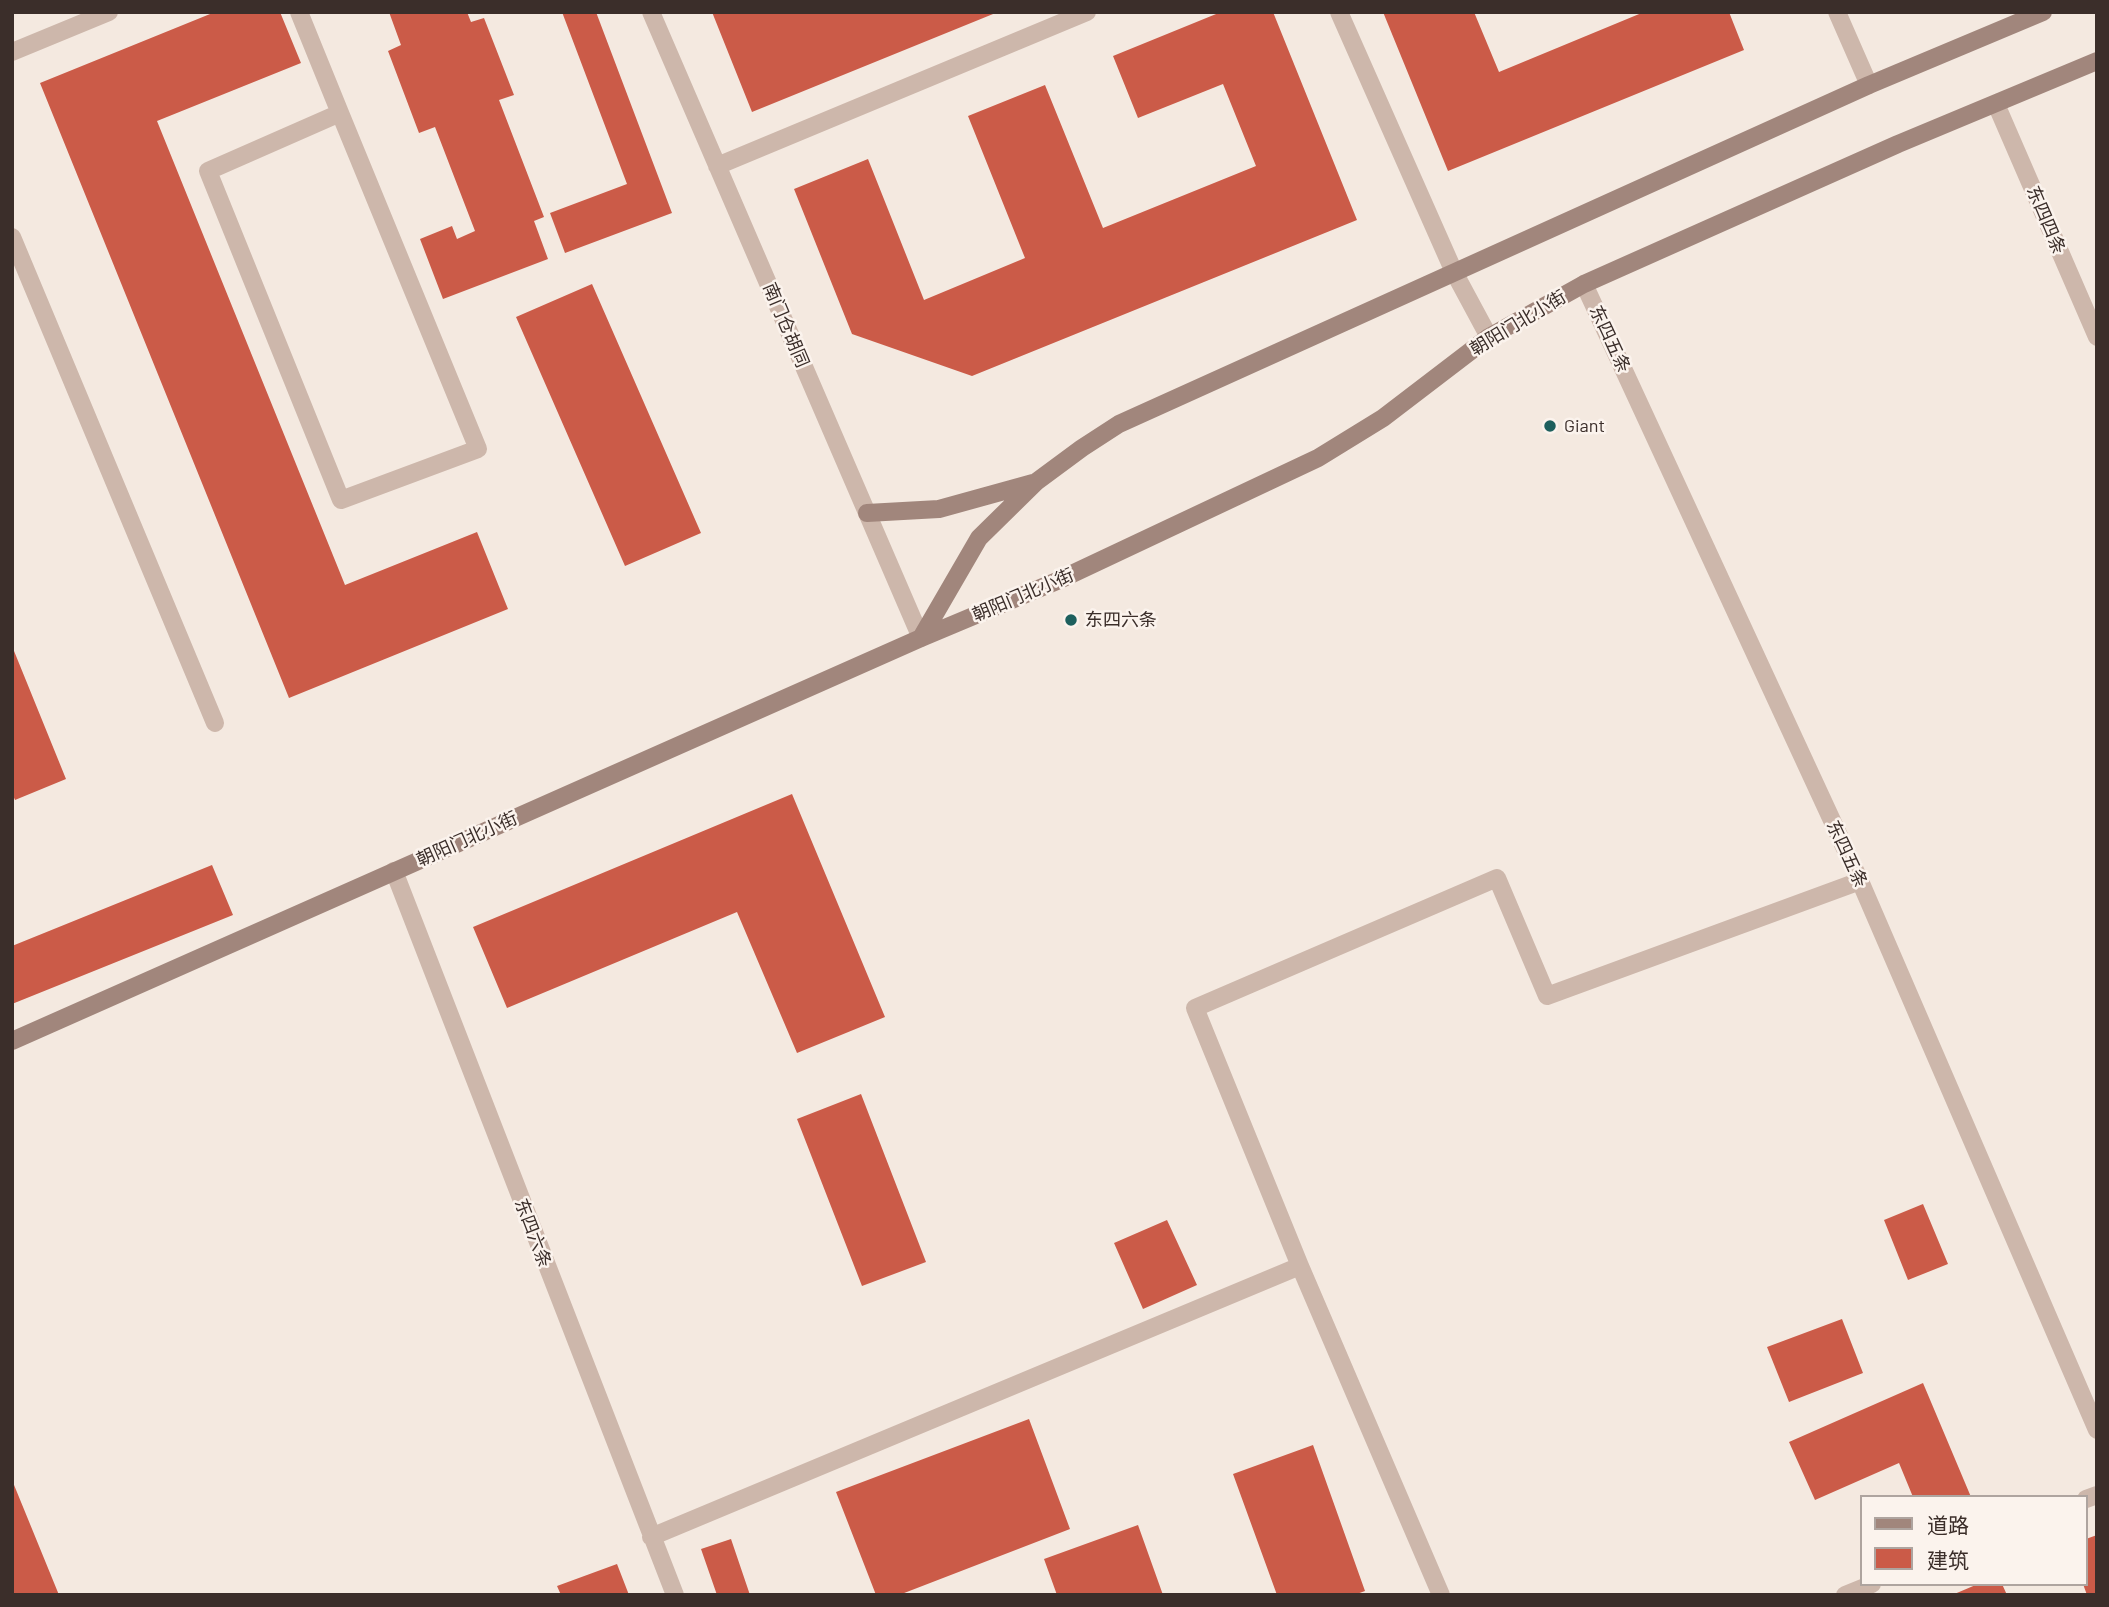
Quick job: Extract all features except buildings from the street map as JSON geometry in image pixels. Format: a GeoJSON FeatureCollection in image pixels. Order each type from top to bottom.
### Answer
{"type":"FeatureCollection","features":[{"type":"Feature","properties":{"kind":"main road","name":"朝阳门北小街"},"geometry":{"type":"LineString","coordinates":[[921,638],[979,538],[1036,482],[1119,424],[1869,85],[2043,12]]}},
{"type":"Feature","properties":{"kind":"main road","name":"朝阳门北小街"},"geometry":{"type":"LineString","coordinates":[[12,1041],[921,638],[1057,581],[1318,458],[1383,418],[1489,337],[1584,284],[1898,144],[2097,61]]}},
{"type":"Feature","properties":{"kind":"main road"},"geometry":{"type":"LineString","coordinates":[[867,513],[939,509],[1036,482]]}},
{"type":"Feature","properties":{"kind":"street"},"geometry":{"type":"LineString","coordinates":[[12,52],[109,12]]}},
{"type":"Feature","properties":{"kind":"street"},"geometry":{"type":"LineString","coordinates":[[299,12],[478,449],[341,500],[208,171],[340,113]]}},
{"type":"Feature","properties":{"kind":"street","name":"南门仓胡同"},"geometry":{"type":"LineString","coordinates":[[650,12],[921,638]]}},
{"type":"Feature","properties":{"kind":"street"},"geometry":{"type":"LineString","coordinates":[[716,166],[1087,12]]}},
{"type":"Feature","properties":{"kind":"street"},"geometry":{"type":"LineString","coordinates":[[1339,12],[1454,272],[1489,337]]}},
{"type":"Feature","properties":{"kind":"street"},"geometry":{"type":"LineString","coordinates":[[1837,12],[1869,85]]}},
{"type":"Feature","properties":{"kind":"street","name":"东四四条"},"geometry":{"type":"LineString","coordinates":[[1996,104],[2097,337]]}},
{"type":"Feature","properties":{"kind":"street"},"geometry":{"type":"LineString","coordinates":[[12,237],[215,723]]}},
{"type":"Feature","properties":{"kind":"street","name":"东四五条"},"geometry":{"type":"LineString","coordinates":[[1584,284],[1860,881],[2097,1430]]}},
{"type":"Feature","properties":{"kind":"street","name":"东四六条"},"geometry":{"type":"LineString","coordinates":[[394,871],[675,1595]]}},
{"type":"Feature","properties":{"kind":"street"},"geometry":{"type":"LineString","coordinates":[[1441,1595],[1300,1266],[1195,1008],[1497,878],[1547,996],[1860,881]]}},
{"type":"Feature","properties":{"kind":"street"},"geometry":{"type":"LineString","coordinates":[[651,1537],[1300,1266]]}},
{"type":"Feature","properties":{"kind":"street"},"geometry":{"type":"LineString","coordinates":[[1845,1595],[1867,1586]]}},
{"type":"Feature","properties":{"kind":"place","name":"Giant"},"geometry":{"type":"Point","coordinates":[1550,426]}},
{"type":"Feature","properties":{"kind":"place","name":"东四六条"},"geometry":{"type":"Point","coordinates":[1071,620]}}]}
